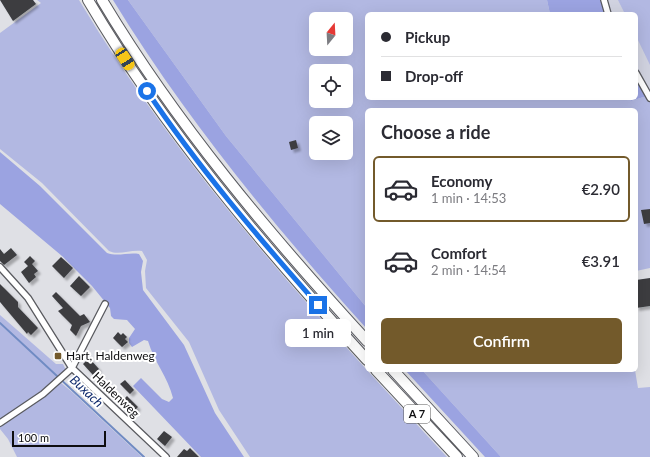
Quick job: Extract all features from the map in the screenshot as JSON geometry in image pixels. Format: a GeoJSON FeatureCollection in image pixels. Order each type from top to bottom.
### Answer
{"type":"FeatureCollection","features":[{"type":"Feature","properties":{"kind":"highway"},"geometry":{"type":"LineString","coordinates":[[88,0],[154,102],[208,173],[272,253],[365,358]]}},
{"type":"Feature","properties":{"kind":"highway"},"geometry":{"type":"LineString","coordinates":[[102,0],[141,61],[224,174],[276,239],[365,339]]}},
{"type":"Feature","properties":{"kind":"highway","name":"A 7"},"geometry":{"type":"LineString","coordinates":[[378,372],[457,457]]}},
{"type":"Feature","properties":{"kind":"highway","name":"A 7"},"geometry":{"type":"LineString","coordinates":[[395,372],[474,457]]}},
{"type":"Feature","properties":{"kind":"street"},"geometry":{"type":"LineString","coordinates":[[604,0],[607,12]]}},
{"type":"Feature","properties":{"kind":"street"},"geometry":{"type":"LineString","coordinates":[[638,77],[650,98]]}},
{"type":"Feature","properties":{"kind":"street","name":"Haldenweg"},"geometry":{"type":"LineString","coordinates":[[0,267],[28,298],[72,368],[166,457]]}},
{"type":"Feature","properties":{"kind":"street"},"geometry":{"type":"LineString","coordinates":[[0,423],[35,400],[72,368],[105,304]]}},
{"type":"Feature","properties":{"kind":"shaded area"},"geometry":{"type":"Polygon","coordinates":[[[37,0],[79,0],[118,62],[160,122],[205,181],[299,294],[365,368],[365,372],[369,372],[447,457],[250,457],[219,410],[189,342],[146,288],[145,271],[147,260],[142,251],[117,253],[109,251],[42,183],[0,149],[0,33],[41,3],[37,0]]]}},
{"type":"Feature","properties":{"kind":"shaded area"},"geometry":{"type":"Polygon","coordinates":[[[113,0],[128,0],[226,136],[365,306],[365,327],[298,251],[232,170],[170,87],[113,0]]]}},
{"type":"Feature","properties":{"kind":"shaded area"},"geometry":{"type":"Polygon","coordinates":[[[128,0],[547,0],[550,12],[365,12],[365,100],[631,101],[650,95],[650,268],[638,271],[638,108],[365,108],[365,306],[226,136],[128,0]]]}},
{"type":"Feature","properties":{"kind":"shaded area"},"geometry":{"type":"Polygon","coordinates":[[[547,0],[606,0],[609,12],[550,12],[547,0]]]}},
{"type":"Feature","properties":{"kind":"shaded area"},"geometry":{"type":"Polygon","coordinates":[[[606,0],[650,0],[650,95],[638,73],[638,12],[609,12],[606,0]]]}},
{"type":"Feature","properties":{"kind":"shaded area"},"geometry":{"type":"Polygon","coordinates":[[[618,0],[650,0],[650,65],[638,40],[638,12],[624,12],[618,0]]]}},
{"type":"Feature","properties":{"kind":"shaded area"},"geometry":{"type":"Polygon","coordinates":[[[638,73],[650,95],[638,99],[638,73]]]}},
{"type":"Feature","properties":{"kind":"shaded area"},"geometry":{"type":"Polygon","coordinates":[[[0,152],[40,186],[107,253],[115,255],[139,254],[143,261],[141,272],[143,290],[184,345],[215,413],[244,457],[201,457],[133,386],[141,378],[162,399],[169,402],[173,398],[168,383],[148,341],[144,340],[132,347],[129,343],[129,338],[135,329],[127,320],[114,319],[111,316],[110,308],[92,286],[62,256],[0,204],[0,152]]]}},
{"type":"Feature","properties":{"kind":"shaded area"},"geometry":{"type":"Polygon","coordinates":[[[0,315],[56,364],[63,364],[66,370],[33,398],[0,420],[0,315]]]}},
{"type":"Feature","properties":{"kind":"shaded area"},"geometry":{"type":"Polygon","coordinates":[[[407,372],[424,372],[501,457],[485,457],[407,372]]]}},
{"type":"Feature","properties":{"kind":"shaded area"},"geometry":{"type":"Polygon","coordinates":[[[424,372],[635,372],[638,388],[650,387],[650,457],[501,457],[424,372]]]}},
{"type":"Feature","properties":{"kind":"shaded area"},"geometry":{"type":"Polygon","coordinates":[[[60,382],[142,457],[17,457],[8,439],[0,429],[0,426],[30,407],[60,382]]]}},
{"type":"Feature","properties":{"kind":"building"},"geometry":{"type":"Polygon","coordinates":[[[0,0],[33,0],[36,4],[13,21],[0,0]]]}},
{"type":"Feature","properties":{"kind":"building"},"geometry":{"type":"Polygon","coordinates":[[[296,140],[298,148],[291,150],[289,142],[296,140]]]}},
{"type":"Feature","properties":{"kind":"building"},"geometry":{"type":"Polygon","coordinates":[[[650,209],[650,223],[644,224],[641,210],[650,209]]]}},
{"type":"Feature","properties":{"kind":"building"},"geometry":{"type":"Polygon","coordinates":[[[11,248],[17,255],[4,265],[0,261],[0,249],[4,254],[11,248]]]}},
{"type":"Feature","properties":{"kind":"building"},"geometry":{"type":"Polygon","coordinates":[[[30,256],[35,261],[32,264],[38,271],[34,274],[36,277],[29,283],[21,272],[28,266],[24,262],[30,256]]]}},
{"type":"Feature","properties":{"kind":"building"},"geometry":{"type":"Polygon","coordinates":[[[61,257],[73,268],[64,278],[52,266],[61,257]]]}},
{"type":"Feature","properties":{"kind":"building"},"geometry":{"type":"Polygon","coordinates":[[[79,276],[90,287],[81,296],[70,286],[79,276]]]}},
{"type":"Feature","properties":{"kind":"building"},"geometry":{"type":"Polygon","coordinates":[[[650,278],[650,306],[638,308],[638,280],[650,278]]]}},
{"type":"Feature","properties":{"kind":"building"},"geometry":{"type":"Polygon","coordinates":[[[0,284],[18,302],[18,307],[38,328],[31,335],[28,332],[27,334],[0,302],[0,284]]]}},
{"type":"Feature","properties":{"kind":"building"},"geometry":{"type":"Polygon","coordinates":[[[56,292],[80,316],[84,314],[90,322],[81,326],[76,336],[70,330],[72,325],[58,311],[63,308],[52,296],[56,292]]]}},
{"type":"Feature","properties":{"kind":"building"},"geometry":{"type":"Polygon","coordinates":[[[118,332],[121,335],[123,333],[127,337],[125,339],[128,342],[122,347],[113,338],[118,332]]]}},
{"type":"Feature","properties":{"kind":"building"},"geometry":{"type":"Polygon","coordinates":[[[89,358],[99,369],[93,375],[83,364],[89,358]]]}},
{"type":"Feature","properties":{"kind":"building"},"geometry":{"type":"Polygon","coordinates":[[[125,380],[134,390],[130,394],[120,384],[125,380]]]}},
{"type":"Feature","properties":{"kind":"building"},"geometry":{"type":"Polygon","coordinates":[[[127,396],[138,407],[131,414],[120,403],[127,396]]]}},
{"type":"Feature","properties":{"kind":"building"},"geometry":{"type":"Polygon","coordinates":[[[164,431],[172,437],[165,446],[157,439],[164,431]]]}},
{"type":"Feature","properties":{"kind":"building"},"geometry":{"type":"Polygon","coordinates":[[[190,448],[199,457],[177,457],[184,449],[187,451],[190,448]]]}},
{"type":"Feature","properties":{"kind":"waterway","name":"Buxach"},"geometry":{"type":"LineString","coordinates":[[0,323],[144,457]]}},
{"type":"Feature","properties":{"kind":"place","name":"Hart, Haldenweg"},"geometry":{"type":"Point","coordinates":[58,356]}},
{"type":"Feature","properties":{"kind":"route"},"geometry":{"type":"LineString","coordinates":[[147,91],[175,131],[217,185],[272,253],[318,305]]}}]}
